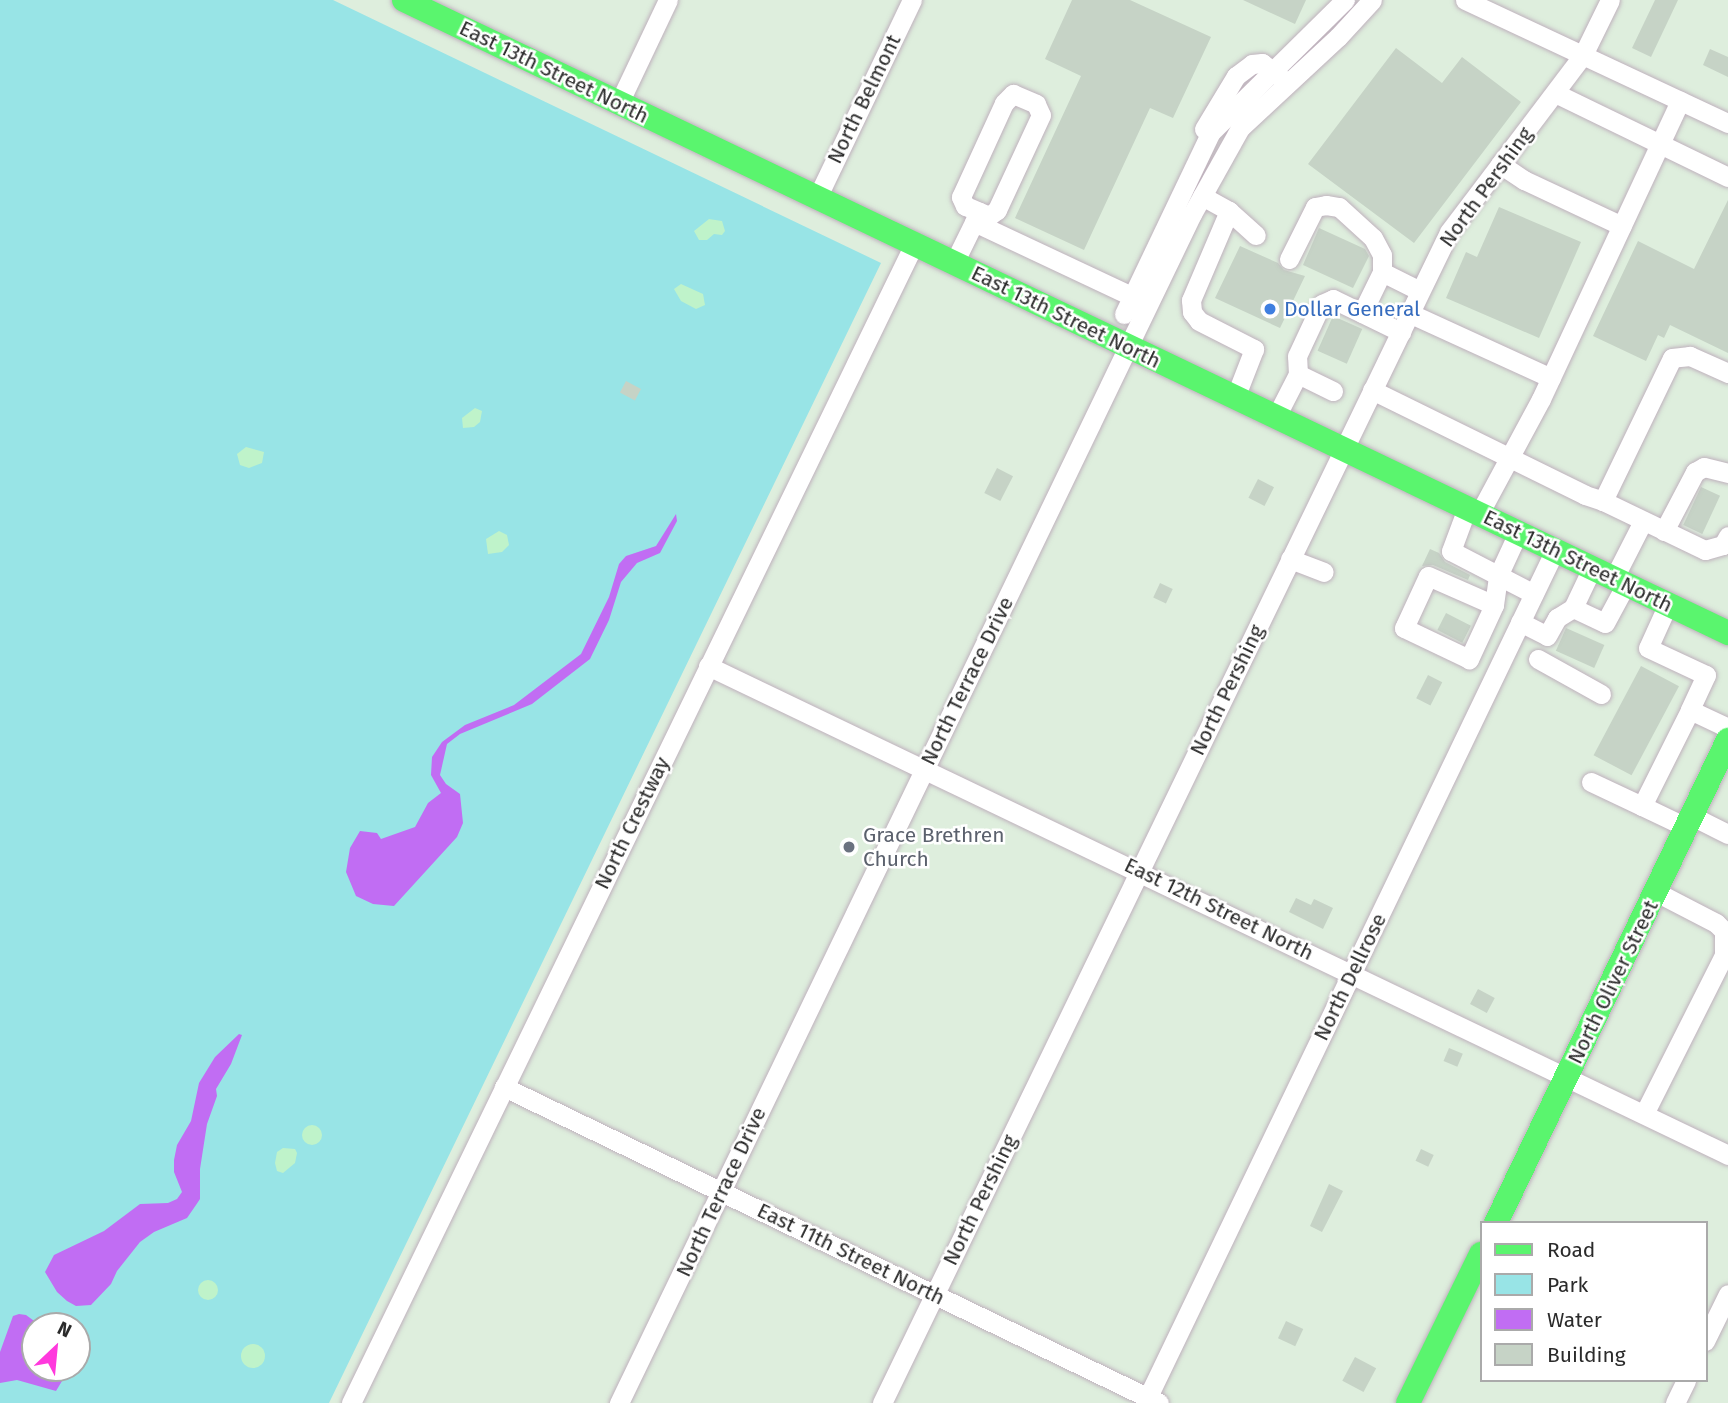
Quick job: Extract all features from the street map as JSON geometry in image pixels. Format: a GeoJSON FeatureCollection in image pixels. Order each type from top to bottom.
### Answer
{"type":"FeatureCollection","features":[{"type":"Feature","properties":{"kind":"main road","name":"East 13th Street North"},"geometry":{"type":"LineString","coordinates":[[414,2],[619,103],[1728,633]]}},
{"type":"Feature","properties":{"kind":"main road","name":"North Oliver Street"},"geometry":{"type":"LineString","coordinates":[[1497,1221],[1689,822],[1724,755]]}},
{"type":"Feature","properties":{"kind":"main road"},"geometry":{"type":"LineString","coordinates":[[1408,1403],[1480,1256]]}},
{"type":"Feature","properties":{"kind":"street"},"geometry":{"type":"LineString","coordinates":[[619,103],[668,0]]}},
{"type":"Feature","properties":{"kind":"street","name":"North Belmont"},"geometry":{"type":"LineString","coordinates":[[817,198],[912,0]]}},
{"type":"Feature","properties":{"kind":"street"},"geometry":{"type":"LineString","coordinates":[[976,217],[993,216],[997,210],[1039,121],[1040,108],[1019,96],[1007,98],[961,197],[965,206],[976,217],[1133,302],[1193,165],[1211,132],[1223,125],[1236,76],[1252,64],[1262,63],[1280,78],[1345,0]]}},
{"type":"Feature","properties":{"kind":"street","name":"North Terrace Drive"},"geometry":{"type":"LineString","coordinates":[[619,1403],[1129,347],[1133,302],[1202,196],[1223,125],[1372,0]]}},
{"type":"Feature","properties":{"kind":"street"},"geometry":{"type":"LineString","coordinates":[[1465,0],[1728,123]]}},
{"type":"Feature","properties":{"kind":"street","name":"North Pershing"},"geometry":{"type":"LineString","coordinates":[[882,1403],[1449,232],[1583,55],[1610,0]]}},
{"type":"Feature","properties":{"kind":"street"},"geometry":{"type":"LineString","coordinates":[[1555,93],[1661,142],[1728,177]]}},
{"type":"Feature","properties":{"kind":"street"},"geometry":{"type":"LineString","coordinates":[[1534,594],[1451,551],[1508,457],[1551,378],[1681,101]]}},
{"type":"Feature","properties":{"kind":"street"},"geometry":{"type":"LineString","coordinates":[[1500,164],[1524,180],[1622,226]]}},
{"type":"Feature","properties":{"kind":"street"},"geometry":{"type":"LineString","coordinates":[[1202,196],[1230,211],[1256,235]]}},
{"type":"Feature","properties":{"kind":"street"},"geometry":{"type":"LineString","coordinates":[[1289,259],[1315,207],[1339,207],[1373,238],[1382,255],[1382,272],[1362,313]]}},
{"type":"Feature","properties":{"kind":"street"},"geometry":{"type":"LineString","coordinates":[[1230,211],[1191,300],[1192,312],[1199,321],[1254,349],[1235,398]]}},
{"type":"Feature","properties":{"kind":"street"},"geometry":{"type":"LineString","coordinates":[[954,263],[976,217]]}},
{"type":"Feature","properties":{"kind":"street","name":"North Crestway"},"geometry":{"type":"LineString","coordinates":[[352,1403],[914,244]]}},
{"type":"Feature","properties":{"kind":"street"},"geometry":{"type":"LineString","coordinates":[[1382,272],[1420,291]]}},
{"type":"Feature","properties":{"kind":"street"},"geometry":{"type":"LineString","coordinates":[[1276,417],[1298,374],[1297,356],[1322,304],[1333,299],[1401,332]]}},
{"type":"Feature","properties":{"kind":"street"},"geometry":{"type":"LineString","coordinates":[[1409,313],[1551,378]]}},
{"type":"Feature","properties":{"kind":"street"},"geometry":{"type":"LineString","coordinates":[[1603,500],[1672,358],[1690,356],[1728,373]]}},
{"type":"Feature","properties":{"kind":"street"},"geometry":{"type":"LineString","coordinates":[[1298,374],[1333,391]]}},
{"type":"Feature","properties":{"kind":"street"},"geometry":{"type":"LineString","coordinates":[[1372,390],[1585,495],[1603,500],[1705,550],[1723,545],[1728,536]]}},
{"type":"Feature","properties":{"kind":"street"},"geometry":{"type":"LineString","coordinates":[[1664,531],[1695,472],[1704,467],[1728,473]]}},
{"type":"Feature","properties":{"kind":"street"},"geometry":{"type":"LineString","coordinates":[[1538,659],[1557,618],[1611,577],[1643,521]]}},
{"type":"Feature","properties":{"kind":"street"},"geometry":{"type":"LineString","coordinates":[[1494,605],[1428,576],[1404,628],[1469,659],[1494,605],[1498,576],[1518,533]]}},
{"type":"Feature","properties":{"kind":"street","name":"North Dellrose"},"geometry":{"type":"LineString","coordinates":[[1151,1401],[1555,550]]}},
{"type":"Feature","properties":{"kind":"street"},"geometry":{"type":"LineString","coordinates":[[1290,559],[1324,572]]}},
{"type":"Feature","properties":{"kind":"street"},"geometry":{"type":"LineString","coordinates":[[1573,608],[1605,623],[1611,577]]}},
{"type":"Feature","properties":{"kind":"street"},"geometry":{"type":"LineString","coordinates":[[1642,806],[1706,675],[1648,648],[1668,604]]}},
{"type":"Feature","properties":{"kind":"street"},"geometry":{"type":"LineString","coordinates":[[1485,625],[1514,635],[1547,636]]}},
{"type":"Feature","properties":{"kind":"street"},"geometry":{"type":"LineString","coordinates":[[1514,635],[1538,659],[1601,694]]}},
{"type":"Feature","properties":{"kind":"street","name":"East 12th Street North"},"geometry":{"type":"LineString","coordinates":[[708,666],[1140,870],[1728,1155]]}},
{"type":"Feature","properties":{"kind":"street"},"geometry":{"type":"LineString","coordinates":[[1689,710],[1728,728]]}},
{"type":"Feature","properties":{"kind":"street"},"geometry":{"type":"LineString","coordinates":[[1591,782],[1642,806],[1728,834]]}},
{"type":"Feature","properties":{"kind":"street"},"geometry":{"type":"LineString","coordinates":[[1644,1114],[1724,955],[1722,926],[1656,892]]}},
{"type":"Feature","properties":{"kind":"street","name":"East 11th Street North"},"geometry":{"type":"LineString","coordinates":[[504,1087],[1151,1401]]}},
{"type":"Feature","properties":{"kind":"street"},"geometry":{"type":"LineString","coordinates":[[1707,1337],[1728,1294]]}},
{"type":"Feature","properties":{"kind":"street"},"geometry":{"type":"LineString","coordinates":[[1675,1403],[1685,1382]]}},
{"type":"Feature","properties":{"kind":"green space"},"geometry":{"type":"Polygon","coordinates":[[[0,0],[333,0],[881,263],[329,1403],[0,1403],[0,0]]]}},
{"type":"Feature","properties":{"kind":"sand"},"geometry":{"type":"Polygon","coordinates":[[[709,219],[722,221],[725,231],[722,235],[714,234],[707,240],[699,240],[694,231],[709,219]]]}},
{"type":"Feature","properties":{"kind":"sand"},"geometry":{"type":"Polygon","coordinates":[[[681,284],[703,294],[705,305],[696,309],[681,301],[674,289],[681,284]]]}},
{"type":"Feature","properties":{"kind":"sand"},"geometry":{"type":"Polygon","coordinates":[[[475,408],[482,411],[480,422],[474,427],[463,428],[462,418],[475,408]]]}},
{"type":"Feature","properties":{"kind":"sand"},"geometry":{"type":"Polygon","coordinates":[[[246,447],[264,452],[262,463],[249,468],[240,465],[237,454],[246,447]]]}},
{"type":"Feature","properties":{"kind":"sand"},"geometry":{"type":"Polygon","coordinates":[[[499,531],[507,535],[509,545],[502,552],[488,554],[486,539],[499,531]]]}},
{"type":"Feature","properties":{"kind":"sand"},"geometry":{"type":"Polygon","coordinates":[[[312,1125],[319,1128],[322,1135],[319,1142],[312,1145],[305,1142],[302,1135],[305,1128],[312,1125]]]}},
{"type":"Feature","properties":{"kind":"sand"},"geometry":{"type":"Polygon","coordinates":[[[283,1148],[295,1149],[297,1153],[295,1163],[283,1173],[277,1171],[275,1163],[277,1152],[283,1148]]]}},
{"type":"Feature","properties":{"kind":"sand"},"geometry":{"type":"Polygon","coordinates":[[[208,1280],[215,1283],[218,1290],[215,1297],[208,1300],[201,1297],[198,1290],[201,1283],[208,1280]]]}},
{"type":"Feature","properties":{"kind":"sand"},"geometry":{"type":"Polygon","coordinates":[[[253,1344],[261,1348],[265,1356],[261,1364],[253,1368],[245,1364],[241,1356],[245,1348],[253,1344]]]}},
{"type":"Feature","properties":{"kind":"water"},"geometry":{"type":"Polygon","coordinates":[[[676,514],[677,521],[660,553],[637,563],[621,582],[609,620],[590,659],[532,704],[460,734],[447,744],[440,775],[446,784],[460,794],[463,823],[457,837],[394,906],[373,904],[356,896],[346,872],[350,848],[360,831],[377,833],[381,839],[415,827],[428,803],[441,793],[431,775],[432,757],[442,742],[465,725],[514,705],[581,654],[609,597],[619,564],[626,556],[656,546],[676,514]]]}},
{"type":"Feature","properties":{"kind":"water"},"geometry":{"type":"Polygon","coordinates":[[[239,1034],[242,1035],[231,1064],[216,1089],[217,1096],[207,1124],[200,1169],[200,1199],[187,1218],[154,1232],[140,1242],[117,1271],[111,1284],[91,1305],[76,1306],[67,1301],[57,1292],[45,1272],[54,1255],[104,1231],[140,1204],[168,1203],[177,1199],[182,1192],[174,1172],[174,1160],[177,1145],[191,1121],[199,1083],[215,1057],[239,1034]]]}},
{"type":"Feature","properties":{"kind":"water"},"geometry":{"type":"Polygon","coordinates":[[[21,1314],[21,1381],[0,1383],[0,1352],[13,1316],[21,1314]]]}},
{"type":"Feature","properties":{"kind":"water"},"geometry":{"type":"Polygon","coordinates":[[[24,1382],[61,1382],[56,1391],[24,1382]]]}},
{"type":"Feature","properties":{"kind":"building"},"geometry":{"type":"Polygon","coordinates":[[[1072,0],[1130,0],[1211,37],[1173,118],[1150,108],[1084,250],[1015,218],[1081,76],[1045,59],[1072,0]]]}},
{"type":"Feature","properties":{"kind":"building"},"geometry":{"type":"Polygon","coordinates":[[[1243,0],[1306,0],[1295,24],[1243,0]]]}},
{"type":"Feature","properties":{"kind":"building"},"geometry":{"type":"Polygon","coordinates":[[[1655,0],[1678,0],[1651,57],[1632,48],[1655,0]]]}},
{"type":"Feature","properties":{"kind":"building"},"geometry":{"type":"Polygon","coordinates":[[[1396,48],[1442,83],[1462,57],[1521,102],[1414,243],[1308,164],[1396,48]]]}},
{"type":"Feature","properties":{"kind":"building"},"geometry":{"type":"Polygon","coordinates":[[[1710,49],[1728,57],[1728,77],[1703,65],[1710,49]]]}},
{"type":"Feature","properties":{"kind":"building"},"geometry":{"type":"Polygon","coordinates":[[[1728,200],[1728,353],[1670,325],[1664,338],[1658,335],[1646,361],[1593,336],[1638,241],[1694,269],[1728,200]]]}},
{"type":"Feature","properties":{"kind":"building"},"geometry":{"type":"Polygon","coordinates":[[[1499,207],[1581,242],[1539,338],[1446,298],[1466,252],[1477,257],[1499,207]]]}},
{"type":"Feature","properties":{"kind":"building"},"geometry":{"type":"Polygon","coordinates":[[[1319,228],[1365,249],[1369,256],[1353,288],[1303,265],[1319,228]]]}},
{"type":"Feature","properties":{"kind":"building"},"geometry":{"type":"Polygon","coordinates":[[[1240,246],[1278,263],[1284,270],[1305,276],[1280,328],[1215,298],[1240,246]]]}},
{"type":"Feature","properties":{"kind":"building"},"geometry":{"type":"Polygon","coordinates":[[[1333,316],[1362,329],[1347,364],[1318,351],[1333,316]]]}},
{"type":"Feature","properties":{"kind":"building"},"geometry":{"type":"Polygon","coordinates":[[[626,381],[641,389],[635,400],[620,392],[626,381]]]}},
{"type":"Feature","properties":{"kind":"building"},"geometry":{"type":"Polygon","coordinates":[[[997,468],[1013,476],[1000,501],[984,493],[997,468]]]}},
{"type":"Feature","properties":{"kind":"building"},"geometry":{"type":"Polygon","coordinates":[[[1258,479],[1274,487],[1265,506],[1248,498],[1258,479]]]}},
{"type":"Feature","properties":{"kind":"building"},"geometry":{"type":"Polygon","coordinates":[[[1701,487],[1720,496],[1702,534],[1683,525],[1701,487]]]}},
{"type":"Feature","properties":{"kind":"building"},"geometry":{"type":"Polygon","coordinates":[[[1430,549],[1439,553],[1445,562],[1470,575],[1468,580],[1433,565],[1422,566],[1430,549]]]}},
{"type":"Feature","properties":{"kind":"building"},"geometry":{"type":"Polygon","coordinates":[[[1160,583],[1173,589],[1166,603],[1153,598],[1160,583]]]}},
{"type":"Feature","properties":{"kind":"building"},"geometry":{"type":"Polygon","coordinates":[[[1446,613],[1471,626],[1462,643],[1437,630],[1446,613]]]}},
{"type":"Feature","properties":{"kind":"building"},"geometry":{"type":"Polygon","coordinates":[[[1566,628],[1604,645],[1594,668],[1556,651],[1566,628]]]}},
{"type":"Feature","properties":{"kind":"building"},"geometry":{"type":"Polygon","coordinates":[[[1641,666],[1679,686],[1632,775],[1594,755],[1641,666]]]}},
{"type":"Feature","properties":{"kind":"building"},"geometry":{"type":"Polygon","coordinates":[[[1428,675],[1442,682],[1430,705],[1416,698],[1428,675]]]}},
{"type":"Feature","properties":{"kind":"building"},"geometry":{"type":"Polygon","coordinates":[[[1296,898],[1311,905],[1314,899],[1333,908],[1323,929],[1289,912],[1296,898]]]}},
{"type":"Feature","properties":{"kind":"building"},"geometry":{"type":"Polygon","coordinates":[[[1478,989],[1495,998],[1487,1013],[1470,1004],[1478,989]]]}},
{"type":"Feature","properties":{"kind":"building"},"geometry":{"type":"Polygon","coordinates":[[[1449,1048],[1463,1054],[1457,1067],[1444,1061],[1449,1048]]]}},
{"type":"Feature","properties":{"kind":"building"},"geometry":{"type":"Polygon","coordinates":[[[1421,1149],[1434,1155],[1428,1167],[1416,1161],[1421,1149]]]}},
{"type":"Feature","properties":{"kind":"building"},"geometry":{"type":"Polygon","coordinates":[[[1329,1184],[1343,1191],[1322,1232],[1310,1226],[1329,1184]]]}},
{"type":"Feature","properties":{"kind":"building"},"geometry":{"type":"Polygon","coordinates":[[[1286,1321],[1303,1329],[1295,1346],[1278,1338],[1286,1321]]]}},
{"type":"Feature","properties":{"kind":"building"},"geometry":{"type":"Polygon","coordinates":[[[1355,1357],[1376,1368],[1364,1392],[1342,1381],[1355,1357]]]}},
{"type":"Feature","properties":{"kind":"place","name":"Dollar General"},"geometry":{"type":"Point","coordinates":[1270,309]}},
{"type":"Feature","properties":{"kind":"place","name":"Grace Brethren Church"},"geometry":{"type":"Point","coordinates":[849,847]}}]}
